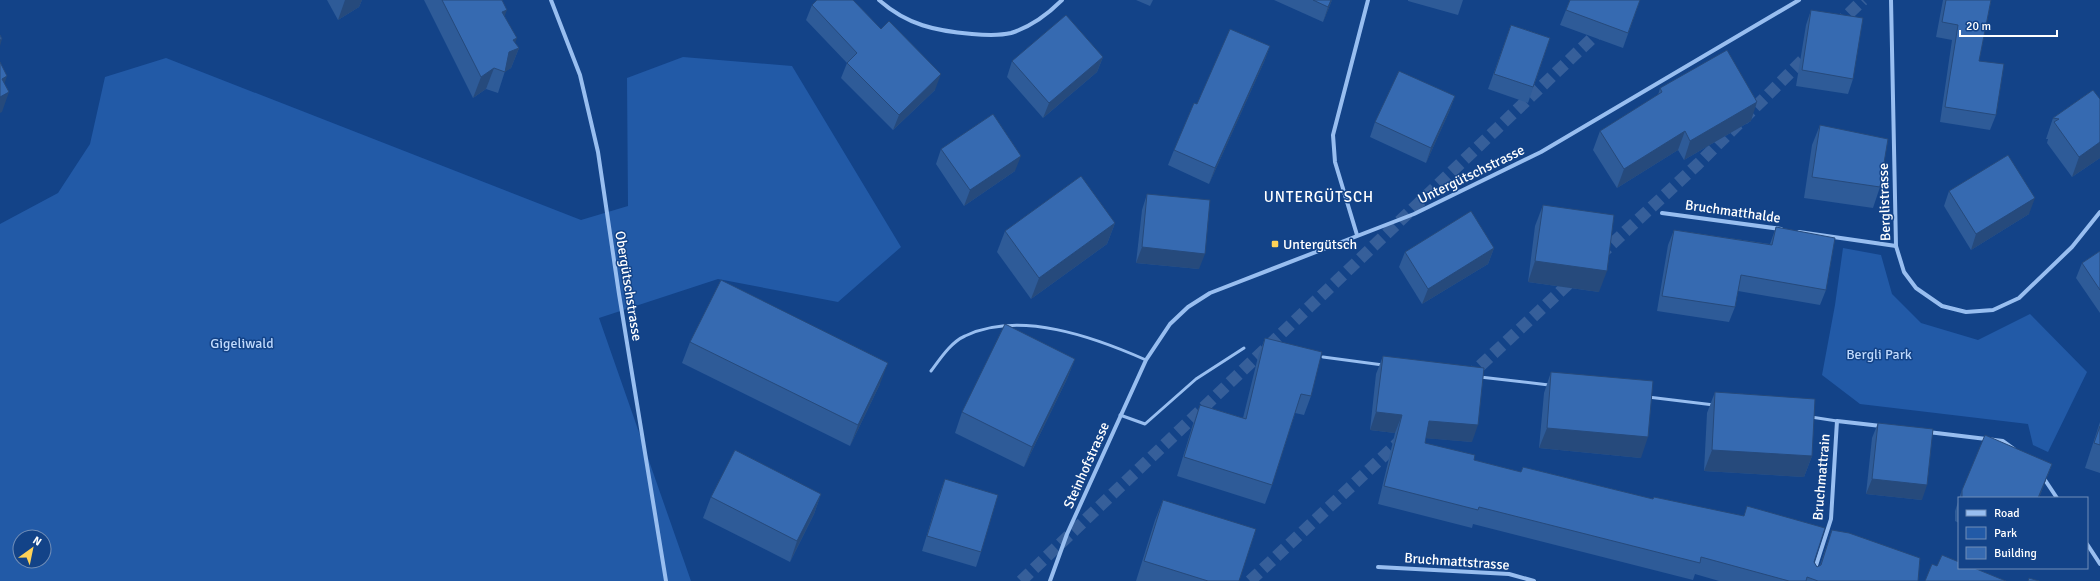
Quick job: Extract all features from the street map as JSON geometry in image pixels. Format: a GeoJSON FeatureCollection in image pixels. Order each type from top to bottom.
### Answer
{"type":"FeatureCollection","features":[{"type":"Feature","properties":{"kind":"street","name":"Obergütschstrasse"},"geometry":{"type":"LineString","coordinates":[[551,0],[580,75],[598,152],[619,294],[666,581]]}},
{"type":"Feature","properties":{"kind":"street"},"geometry":{"type":"LineString","coordinates":[[880,0],[895,12],[936,31],[984,35],[1011,33],[1048,14],[1062,0]]}},
{"type":"Feature","properties":{"kind":"street"},"geometry":{"type":"LineString","coordinates":[[1357,235],[1335,162],[1333,135],[1368,0]]}},
{"type":"Feature","properties":{"kind":"street","name":"Untergütschstrasse"},"geometry":{"type":"LineString","coordinates":[[1357,235],[1414,214],[1541,152],[1799,0]]}},
{"type":"Feature","properties":{"kind":"street","name":"Berglistrasse"},"geometry":{"type":"LineString","coordinates":[[1891,0],[1896,246],[1904,272],[1916,288],[1942,306],[1966,312],[1993,310],[2019,298],[2072,247],[2100,212]]}},
{"type":"Feature","properties":{"kind":"street","name":"Bruchmatthalde"},"geometry":{"type":"LineString","coordinates":[[1662,212],[1787,230]]}},
{"type":"Feature","properties":{"kind":"street","name":"Bruchmatthalde"},"geometry":{"type":"LineString","coordinates":[[1795,231],[1896,246]]}},
{"type":"Feature","properties":{"kind":"street","name":"Steinhofstrasse"},"geometry":{"type":"LineString","coordinates":[[1050,581],[1067,534],[1120,415],[1146,360],[1156,342],[1170,324],[1188,307],[1210,293],[1357,235]]}},
{"type":"Feature","properties":{"kind":"street","name":"Bruchmattrain"},"geometry":{"type":"LineString","coordinates":[[1811,581],[1831,519],[1837,421],[1884,426]]}},
{"type":"Feature","properties":{"kind":"street"},"geometry":{"type":"LineString","coordinates":[[1924,431],[2003,441],[2020,455]]}},
{"type":"Feature","properties":{"kind":"street"},"geometry":{"type":"LineString","coordinates":[[2042,474],[2056,497]]}},
{"type":"Feature","properties":{"kind":"street"},"geometry":{"type":"LineString","coordinates":[[2088,546],[2100,564]]}},
{"type":"Feature","properties":{"kind":"street","name":"Bruchmattstrasse"},"geometry":{"type":"LineString","coordinates":[[1378,567],[1509,574],[1534,581]]}},
{"type":"Feature","properties":{"kind":"lane"},"geometry":{"type":"LineString","coordinates":[[931,371],[944,354],[963,336],[989,327],[1006,324],[1048,328],[1107,343],[1146,360]]}},
{"type":"Feature","properties":{"kind":"lane"},"geometry":{"type":"LineString","coordinates":[[1120,415],[1145,424],[1196,379],[1244,348]]}},
{"type":"Feature","properties":{"kind":"lane"},"geometry":{"type":"LineString","coordinates":[[1323,357],[1386,365]]}},
{"type":"Feature","properties":{"kind":"lane"},"geometry":{"type":"LineString","coordinates":[[1473,376],[1552,386]]}},
{"type":"Feature","properties":{"kind":"lane"},"geometry":{"type":"LineString","coordinates":[[1639,396],[1718,406]]}},
{"type":"Feature","properties":{"kind":"lane","name":"Bruchmattrain"},"geometry":{"type":"LineString","coordinates":[[1805,417],[1837,421]]}},
{"type":"Feature","properties":{"kind":"green space","name":"Gigeliwald"},"geometry":{"type":"Polygon","coordinates":[[[683,57],[792,66],[901,247],[838,302],[718,279],[599,318],[691,581],[0,581],[0,224],[58,193],[90,144],[105,77],[166,58],[581,220],[628,206],[627,78],[683,57]]]}},
{"type":"Feature","properties":{"kind":"green space","name":"Bergli Park"},"geometry":{"type":"Polygon","coordinates":[[[1843,248],[1881,255],[1892,294],[1921,323],[1978,340],[2030,314],[2087,372],[2048,452],[2033,445],[2028,424],[1860,404],[1822,375],[1835,305],[1843,248]]]}},
{"type":"Feature","properties":{"kind":"building"},"geometry":{"type":"Polygon","coordinates":[[[442,0],[502,0],[507,10],[502,12],[517,38],[513,40],[519,48],[509,52],[505,72],[494,68],[481,77],[442,0]]]}},
{"type":"Feature","properties":{"kind":"building"},"geometry":{"type":"Polygon","coordinates":[[[817,0],[853,0],[881,29],[889,21],[941,74],[899,115],[847,63],[857,53],[812,5],[817,0]]]}},
{"type":"Feature","properties":{"kind":"building"},"geometry":{"type":"Polygon","coordinates":[[[1313,0],[1331,0],[1328,7],[1313,0]]]}},
{"type":"Feature","properties":{"kind":"building"},"geometry":{"type":"Polygon","coordinates":[[[1570,0],[1640,0],[1628,33],[1566,10],[1570,0]]]}},
{"type":"Feature","properties":{"kind":"building"},"geometry":{"type":"Polygon","coordinates":[[[1946,0],[1991,0],[1979,61],[2004,64],[1996,115],[1945,107],[1958,25],[1942,22],[1946,0]]]}},
{"type":"Feature","properties":{"kind":"building"},"geometry":{"type":"Polygon","coordinates":[[[1811,10],[1863,18],[1853,79],[1802,70],[1811,10]]]}},
{"type":"Feature","properties":{"kind":"building"},"geometry":{"type":"Polygon","coordinates":[[[1066,15],[1103,57],[1049,103],[1012,61],[1066,15]]]}},
{"type":"Feature","properties":{"kind":"building"},"geometry":{"type":"Polygon","coordinates":[[[1511,25],[1550,38],[1533,87],[1494,74],[1511,25]]]}},
{"type":"Feature","properties":{"kind":"building"},"geometry":{"type":"Polygon","coordinates":[[[1230,29],[1270,46],[1215,168],[1174,150],[1194,103],[1197,104],[1230,29]]]}},
{"type":"Feature","properties":{"kind":"building"},"geometry":{"type":"Polygon","coordinates":[[[1727,50],[1757,102],[1690,141],[1685,131],[1624,169],[1600,131],[1662,92],[1660,88],[1727,50]]]}},
{"type":"Feature","properties":{"kind":"building"},"geometry":{"type":"Polygon","coordinates":[[[0,62],[7,76],[2,79],[9,92],[0,97],[0,62]]]}},
{"type":"Feature","properties":{"kind":"building"},"geometry":{"type":"Polygon","coordinates":[[[1399,71],[1455,96],[1431,148],[1375,122],[1399,71]]]}},
{"type":"Feature","properties":{"kind":"building"},"geometry":{"type":"Polygon","coordinates":[[[2093,90],[2100,99],[2100,142],[2079,157],[2054,122],[2059,119],[2053,118],[2093,90]]]}},
{"type":"Feature","properties":{"kind":"building"},"geometry":{"type":"Polygon","coordinates":[[[993,114],[1021,156],[970,190],[941,149],[993,114]]]}},
{"type":"Feature","properties":{"kind":"building"},"geometry":{"type":"Polygon","coordinates":[[[1820,125],[1888,139],[1880,187],[1812,177],[1820,125]]]}},
{"type":"Feature","properties":{"kind":"building"},"geometry":{"type":"Polygon","coordinates":[[[2008,155],[2035,198],[1976,234],[1949,191],[2008,155]]]}},
{"type":"Feature","properties":{"kind":"building"},"geometry":{"type":"Polygon","coordinates":[[[1081,176],[1115,223],[1039,278],[1005,231],[1081,176]]]}},
{"type":"Feature","properties":{"kind":"building"},"geometry":{"type":"Polygon","coordinates":[[[1147,194],[1210,200],[1205,254],[1142,247],[1147,194]]]}},
{"type":"Feature","properties":{"kind":"building"},"geometry":{"type":"Polygon","coordinates":[[[1543,205],[1614,215],[1607,271],[1535,261],[1543,205]]]}},
{"type":"Feature","properties":{"kind":"building"},"geometry":{"type":"Polygon","coordinates":[[[1471,211],[1494,248],[1428,289],[1405,252],[1471,211]]]}},
{"type":"Feature","properties":{"kind":"building"},"geometry":{"type":"Polygon","coordinates":[[[1776,227],[1835,238],[1826,290],[1741,275],[1735,307],[1662,296],[1674,230],[1772,245],[1776,227]]]}},
{"type":"Feature","properties":{"kind":"building"},"geometry":{"type":"Polygon","coordinates":[[[2100,251],[2100,290],[2082,263],[2100,251]]]}},
{"type":"Feature","properties":{"kind":"building"},"geometry":{"type":"Polygon","coordinates":[[[721,280],[888,363],[858,425],[690,342],[721,280]]]}},
{"type":"Feature","properties":{"kind":"building"},"geometry":{"type":"Polygon","coordinates":[[[1005,324],[1075,359],[1032,447],[962,412],[1005,324]]]}},
{"type":"Feature","properties":{"kind":"building"},"geometry":{"type":"Polygon","coordinates":[[[1265,338],[1322,352],[1311,396],[1301,394],[1272,485],[1184,457],[1200,405],[1246,419],[1265,338]]]}},
{"type":"Feature","properties":{"kind":"building"},"geometry":{"type":"Polygon","coordinates":[[[1383,356],[1484,368],[1478,425],[1429,421],[1425,443],[1475,455],[1474,460],[1521,472],[1523,467],[1653,499],[1654,497],[1744,516],[1747,506],[1825,528],[1814,562],[1817,567],[1821,565],[1832,530],[1849,533],[1920,558],[1918,581],[1818,581],[1807,577],[1806,581],[1789,581],[1701,557],[1700,563],[1479,507],[1478,510],[1384,486],[1402,415],[1376,412],[1383,356]]]}},
{"type":"Feature","properties":{"kind":"building"},"geometry":{"type":"Polygon","coordinates":[[[1551,372],[1653,381],[1648,437],[1547,428],[1551,372]]]}},
{"type":"Feature","properties":{"kind":"building"},"geometry":{"type":"Polygon","coordinates":[[[1715,392],[1815,399],[1812,456],[1712,450],[1715,392]]]}},
{"type":"Feature","properties":{"kind":"building"},"geometry":{"type":"Polygon","coordinates":[[[1878,423],[1933,429],[1927,485],[1872,479],[1878,423]]]}},
{"type":"Feature","properties":{"kind":"building"},"geometry":{"type":"Polygon","coordinates":[[[2100,426],[2100,445],[2094,443],[2100,426]]]}},
{"type":"Feature","properties":{"kind":"building"},"geometry":{"type":"Polygon","coordinates":[[[1985,435],[2052,464],[2038,497],[1962,497],[1962,490],[1985,435]]]}},
{"type":"Feature","properties":{"kind":"building"},"geometry":{"type":"Polygon","coordinates":[[[735,450],[821,494],[797,541],[711,497],[735,450]]]}},
{"type":"Feature","properties":{"kind":"building"},"geometry":{"type":"Polygon","coordinates":[[[945,479],[998,495],[981,552],[927,536],[945,479]]]}},
{"type":"Feature","properties":{"kind":"building"},"geometry":{"type":"Polygon","coordinates":[[[1163,500],[1256,529],[1239,581],[1208,581],[1144,561],[1163,500]]]}},
{"type":"Feature","properties":{"kind":"building"},"geometry":{"type":"Polygon","coordinates":[[[1942,555],[1958,562],[1958,569],[1976,569],[2006,581],[1925,581],[1932,564],[1937,566],[1942,555]]]}},
{"type":"Feature","properties":{"kind":"building"},"geometry":{"type":"Polygon","coordinates":[[[2029,578],[2039,581],[2028,581],[2029,578]]]}},
{"type":"Feature","properties":{"kind":"tunnel"},"geometry":{"type":"LineString","coordinates":[[1836,26],[1863,0]]}},
{"type":"Feature","properties":{"kind":"tunnel"},"geometry":{"type":"LineString","coordinates":[[1021,581],[1604,27]]}},
{"type":"Feature","properties":{"kind":"tunnel"},"geometry":{"type":"LineString","coordinates":[[1599,256],[1698,164],[1811,52]]}},
{"type":"Feature","properties":{"kind":"tunnel"},"geometry":{"type":"LineString","coordinates":[[1467,378],[1577,276]]}},
{"type":"Feature","properties":{"kind":"tunnel"},"geometry":{"type":"LineString","coordinates":[[1250,581],[1404,437]]}},
{"type":"Feature","properties":{"kind":"place","name":"Untergütsch"},"geometry":{"type":"Point","coordinates":[1275,244]}},
{"type":"Feature","properties":{"kind":"district","name":"UNTERGÜTSCH"},"geometry":{"type":"Point","coordinates":[1319,197]}}]}
